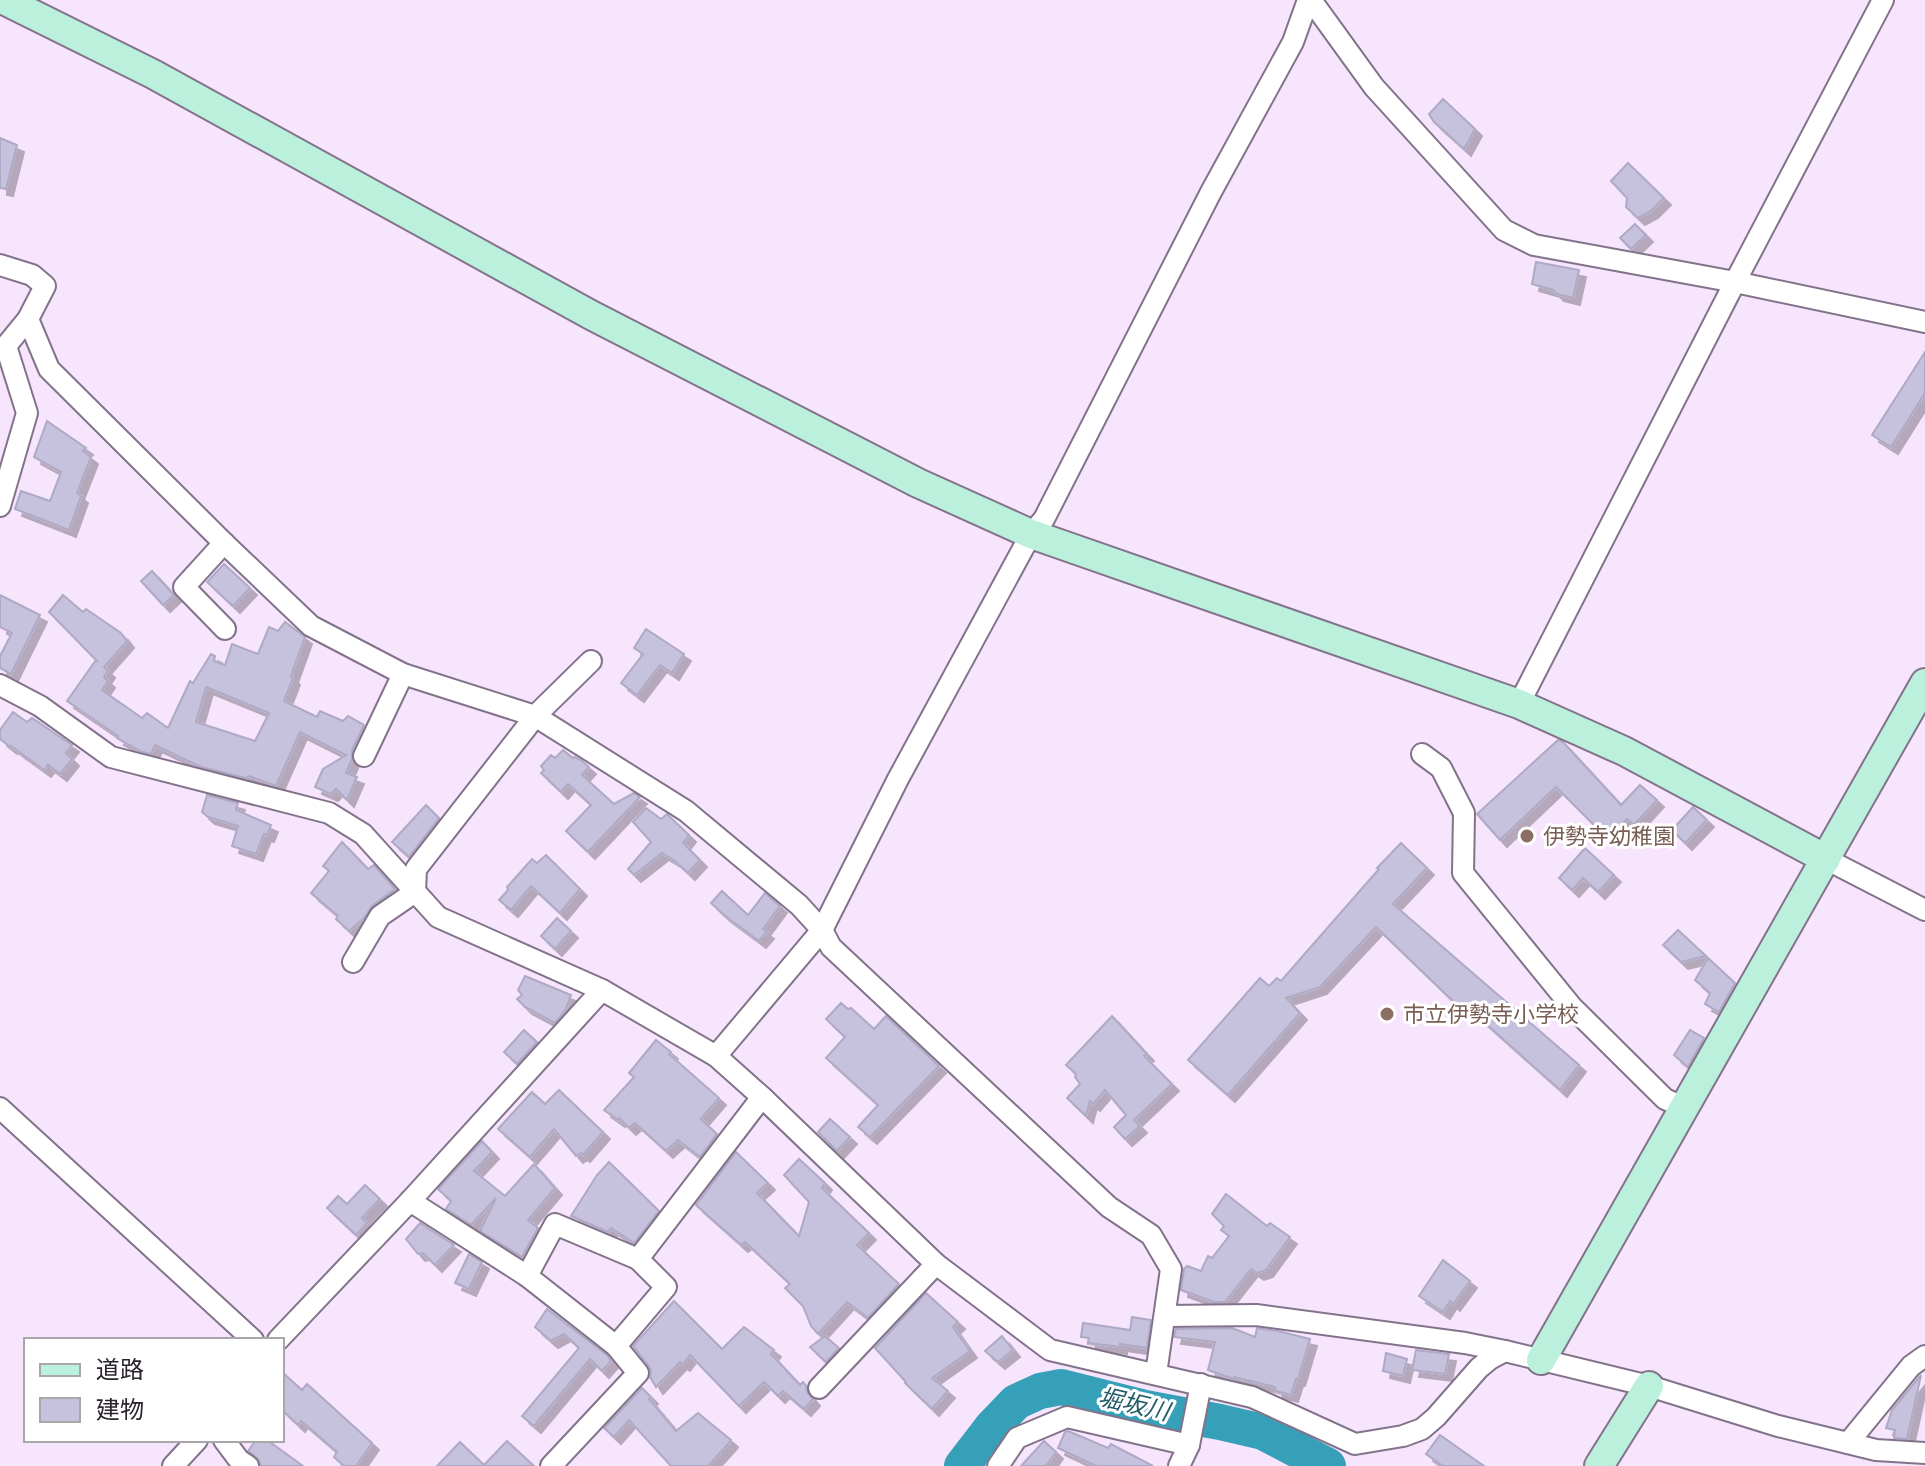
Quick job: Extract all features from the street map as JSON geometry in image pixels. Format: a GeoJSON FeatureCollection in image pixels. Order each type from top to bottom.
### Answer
{"type":"FeatureCollection","features":[{"type":"Feature","properties":{"kind":"street"},"geometry":{"type":"LineString","coordinates":[[4,0],[153,74],[591,315],[918,483],[1031,534],[1519,704],[1624,751],[1925,910]]}},
{"type":"Feature","properties":{"kind":"street"},"geometry":{"type":"LineString","coordinates":[[716,1056],[822,930],[898,779],[1031,534],[1044,519],[1211,192],[1293,42],[1309,0]]}},
{"type":"Feature","properties":{"kind":"street"},"geometry":{"type":"LineString","coordinates":[[1309,0],[1374,87],[1504,230],[1534,245],[1735,282],[1925,322]]}},
{"type":"Feature","properties":{"kind":"street"},"geometry":{"type":"LineString","coordinates":[[1519,704],[1883,0]]}},
{"type":"Feature","properties":{"kind":"street"},"geometry":{"type":"LineString","coordinates":[[0,265],[32,275],[45,286],[28,319],[3,350],[27,413],[0,506]]}},
{"type":"Feature","properties":{"kind":"street"},"geometry":{"type":"LineString","coordinates":[[28,319],[49,369],[311,626],[403,674],[535,716],[686,811],[799,905],[822,930],[831,947],[1109,1207],[1151,1235],[1171,1269],[1156,1374]]}},
{"type":"Feature","properties":{"kind":"street"},"geometry":{"type":"LineString","coordinates":[[224,543],[184,587],[225,629]]}},
{"type":"Feature","properties":{"kind":"street"},"geometry":{"type":"LineString","coordinates":[[415,892],[416,869],[535,716],[591,661]]}},
{"type":"Feature","properties":{"kind":"street"},"geometry":{"type":"LineString","coordinates":[[364,756],[403,674]]}},
{"type":"Feature","properties":{"kind":"street"},"geometry":{"type":"LineString","coordinates":[[1541,1360],[1925,683]]}},
{"type":"Feature","properties":{"kind":"street"},"geometry":{"type":"LineString","coordinates":[[0,685],[40,706],[111,757],[329,813],[363,834],[438,917],[602,990],[716,1056],[936,1264],[1050,1350],[1156,1374],[1200,1390],[1252,1397],[1355,1444],[1391,1439],[1422,1429],[1479,1368],[1505,1351]]}},
{"type":"Feature","properties":{"kind":"street"},"geometry":{"type":"LineString","coordinates":[[1422,754],[1441,768],[1464,813],[1463,873],[1572,1007],[1665,1099],[1685,1108]]}},
{"type":"Feature","properties":{"kind":"street"},"geometry":{"type":"LineString","coordinates":[[353,962],[380,916],[415,892]]}},
{"type":"Feature","properties":{"kind":"street"},"geometry":{"type":"LineString","coordinates":[[280,1338],[410,1201],[602,990]]}},
{"type":"Feature","properties":{"kind":"street"},"geometry":{"type":"LineString","coordinates":[[638,1259],[762,1097]]}},
{"type":"Feature","properties":{"kind":"street"},"geometry":{"type":"LineString","coordinates":[[0,1108],[251,1338]]}},
{"type":"Feature","properties":{"kind":"street"},"geometry":{"type":"LineString","coordinates":[[410,1201],[527,1276],[616,1346],[638,1373],[551,1466]]}},
{"type":"Feature","properties":{"kind":"street"},"geometry":{"type":"LineString","coordinates":[[527,1276],[555,1224],[638,1259],[666,1287],[616,1346]]}},
{"type":"Feature","properties":{"kind":"street"},"geometry":{"type":"LineString","coordinates":[[819,1388],[936,1264]]}},
{"type":"Feature","properties":{"kind":"street"},"geometry":{"type":"LineString","coordinates":[[1165,1316],[1256,1315],[1465,1343],[1649,1386],[1778,1426],[1876,1450],[1925,1453]]}},
{"type":"Feature","properties":{"kind":"street"},"geometry":{"type":"LineString","coordinates":[[1848,1443],[1911,1366],[1925,1356]]}},
{"type":"Feature","properties":{"kind":"street"},"geometry":{"type":"LineString","coordinates":[[1599,1466],[1649,1386]]}},
{"type":"Feature","properties":{"kind":"street"},"geometry":{"type":"LineString","coordinates":[[1179,1466],[1189,1441],[1200,1390]]}},
{"type":"Feature","properties":{"kind":"street"},"geometry":{"type":"LineString","coordinates":[[998,1466],[1017,1438],[1067,1417],[1189,1441]]}},
{"type":"Feature","properties":{"kind":"street"},"geometry":{"type":"LineString","coordinates":[[173,1466],[195,1442]]}},
{"type":"Feature","properties":{"kind":"street"},"geometry":{"type":"LineString","coordinates":[[226,1442],[239,1460],[248,1466]]}},
{"type":"Feature","properties":{"kind":"building"},"geometry":{"type":"Polygon","coordinates":[[[1443,99],[1475,129],[1464,149],[1429,114],[1443,99]]]}},
{"type":"Feature","properties":{"kind":"building"},"geometry":{"type":"Polygon","coordinates":[[[0,138],[17,145],[6,189],[0,188],[0,138]]]}},
{"type":"Feature","properties":{"kind":"building"},"geometry":{"type":"Polygon","coordinates":[[[1628,163],[1664,198],[1638,218],[1626,207],[1627,198],[1611,181],[1628,163]]]}},
{"type":"Feature","properties":{"kind":"building"},"geometry":{"type":"Polygon","coordinates":[[[1635,224],[1646,235],[1631,249],[1620,238],[1635,224]]]}},
{"type":"Feature","properties":{"kind":"building"},"geometry":{"type":"Polygon","coordinates":[[[1536,262],[1579,270],[1573,298],[1532,284],[1536,262]]]}},
{"type":"Feature","properties":{"kind":"building"},"geometry":{"type":"Polygon","coordinates":[[[1925,352],[1925,393],[1891,447],[1872,435],[1925,352]]]}},
{"type":"Feature","properties":{"kind":"building"},"geometry":{"type":"Polygon","coordinates":[[[47,421],[86,448],[83,451],[91,457],[77,493],[81,496],[69,530],[15,509],[21,491],[50,501],[61,472],[34,457],[47,421]]]}},
{"type":"Feature","properties":{"kind":"building"},"geometry":{"type":"Polygon","coordinates":[[[224,564],[250,588],[233,606],[207,582],[224,564]]]}},
{"type":"Feature","properties":{"kind":"building"},"geometry":{"type":"Polygon","coordinates":[[[152,571],[174,595],[163,605],[141,581],[152,571]]]}},
{"type":"Feature","properties":{"kind":"building"},"geometry":{"type":"Polygon","coordinates":[[[0,595],[40,615],[11,674],[0,668],[0,656],[12,633],[0,627],[0,595]]]}},
{"type":"Feature","properties":{"kind":"building"},"geometry":{"type":"Polygon","coordinates":[[[63,595],[83,612],[86,609],[121,633],[127,641],[104,667],[108,671],[104,677],[108,681],[102,690],[142,718],[147,713],[168,728],[190,681],[193,683],[211,654],[215,656],[214,661],[225,665],[232,644],[258,654],[269,627],[278,631],[285,622],[305,637],[284,701],[317,717],[320,711],[343,721],[348,716],[364,725],[352,750],[346,773],[357,777],[347,800],[336,789],[331,794],[315,787],[323,769],[346,755],[300,732],[276,786],[249,776],[246,778],[201,767],[155,745],[151,754],[142,752],[117,738],[67,701],[96,660],[98,662],[49,612],[63,595]],[[206,687],[196,722],[255,741],[269,713],[206,687]]]}},
{"type":"Feature","properties":{"kind":"building"},"geometry":{"type":"Polygon","coordinates":[[[646,629],[684,654],[672,673],[660,665],[637,695],[621,683],[643,654],[634,648],[646,629]]]}},
{"type":"Feature","properties":{"kind":"building"},"geometry":{"type":"Polygon","coordinates":[[[13,712],[27,722],[32,718],[72,745],[66,753],[72,759],[60,774],[48,765],[44,770],[0,739],[0,730],[13,712]]]}},
{"type":"Feature","properties":{"kind":"building"},"geometry":{"type":"Polygon","coordinates":[[[1558,740],[1621,805],[1640,785],[1657,800],[1634,825],[1627,819],[1608,839],[1556,787],[1500,840],[1477,814],[1558,740]]]}},
{"type":"Feature","properties":{"kind":"building"},"geometry":{"type":"Polygon","coordinates":[[[563,750],[589,767],[582,775],[614,804],[634,793],[640,797],[588,852],[566,831],[591,805],[568,784],[561,792],[541,773],[544,770],[541,766],[551,755],[555,758],[563,750]]]}},
{"type":"Feature","properties":{"kind":"building"},"geometry":{"type":"Polygon","coordinates":[[[207,795],[238,803],[236,810],[271,825],[256,854],[232,846],[238,826],[208,817],[202,812],[207,795]]]}},
{"type":"Feature","properties":{"kind":"building"},"geometry":{"type":"Polygon","coordinates":[[[426,805],[439,818],[409,857],[392,842],[426,805]]]}},
{"type":"Feature","properties":{"kind":"building"},"geometry":{"type":"Polygon","coordinates":[[[1693,807],[1707,820],[1685,843],[1672,830],[1693,807]]]}},
{"type":"Feature","properties":{"kind":"building"},"geometry":{"type":"Polygon","coordinates":[[[646,808],[661,819],[667,814],[689,835],[683,843],[700,860],[688,873],[662,853],[634,875],[628,869],[651,842],[633,822],[646,808]]]}},
{"type":"Feature","properties":{"kind":"building"},"geometry":{"type":"Polygon","coordinates":[[[342,842],[368,869],[374,865],[395,889],[372,906],[349,931],[336,919],[338,916],[311,893],[329,871],[323,866],[342,842]]]}},
{"type":"Feature","properties":{"kind":"building"},"geometry":{"type":"Polygon","coordinates":[[[1401,843],[1427,868],[1393,904],[1579,1065],[1560,1090],[1467,1007],[1458,1006],[1376,927],[1320,987],[1286,998],[1300,1013],[1228,1095],[1188,1060],[1260,978],[1269,986],[1277,978],[1281,981],[1401,843]]]}},
{"type":"Feature","properties":{"kind":"building"},"geometry":{"type":"Polygon","coordinates":[[[1585,848],[1614,875],[1598,892],[1583,878],[1572,890],[1559,878],[1585,848]]]}},
{"type":"Feature","properties":{"kind":"building"},"geometry":{"type":"Polygon","coordinates":[[[546,855],[580,889],[560,913],[531,886],[511,910],[499,900],[508,890],[507,887],[532,859],[537,863],[546,855]]]}},
{"type":"Feature","properties":{"kind":"building"},"geometry":{"type":"Polygon","coordinates":[[[722,891],[748,915],[765,893],[780,906],[763,929],[767,932],[759,941],[711,903],[722,891]]]}},
{"type":"Feature","properties":{"kind":"building"},"geometry":{"type":"Polygon","coordinates":[[[557,918],[571,931],[555,949],[541,936],[557,918]]]}},
{"type":"Feature","properties":{"kind":"building"},"geometry":{"type":"Polygon","coordinates":[[[1678,930],[1706,956],[1681,962],[1663,945],[1678,930]]]}},
{"type":"Feature","properties":{"kind":"building"},"geometry":{"type":"Polygon","coordinates":[[[1708,958],[1735,983],[1719,1012],[1705,1004],[1710,993],[1695,980],[1708,958]]]}},
{"type":"Feature","properties":{"kind":"building"},"geometry":{"type":"Polygon","coordinates":[[[525,976],[571,995],[565,1011],[555,1023],[525,1007],[517,999],[522,995],[518,990],[525,976]]]}},
{"type":"Feature","properties":{"kind":"building"},"geometry":{"type":"Polygon","coordinates":[[[841,1003],[874,1029],[886,1016],[939,1066],[870,1137],[858,1127],[878,1105],[826,1058],[845,1037],[826,1019],[841,1003]]]}},
{"type":"Feature","properties":{"kind":"building"},"geometry":{"type":"Polygon","coordinates":[[[1112,1016],[1147,1054],[1144,1056],[1172,1084],[1134,1120],[1140,1126],[1125,1139],[1114,1127],[1126,1115],[1105,1090],[1093,1104],[1090,1101],[1086,1116],[1067,1098],[1080,1084],[1076,1074],[1066,1065],[1112,1016]]]}},
{"type":"Feature","properties":{"kind":"building"},"geometry":{"type":"Polygon","coordinates":[[[524,1030],[537,1042],[517,1064],[504,1052],[524,1030]]]}},
{"type":"Feature","properties":{"kind":"building"},"geometry":{"type":"Polygon","coordinates":[[[1690,1030],[1704,1038],[1688,1067],[1674,1055],[1690,1030]]]}},
{"type":"Feature","properties":{"kind":"building"},"geometry":{"type":"Polygon","coordinates":[[[656,1040],[719,1098],[701,1119],[717,1134],[700,1157],[678,1140],[666,1151],[635,1123],[629,1128],[604,1110],[634,1077],[629,1073],[656,1040]]]}},
{"type":"Feature","properties":{"kind":"building"},"geometry":{"type":"Polygon","coordinates":[[[559,1090],[603,1132],[583,1155],[576,1156],[554,1129],[530,1157],[498,1129],[532,1092],[545,1104],[559,1090]]]}},
{"type":"Feature","properties":{"kind":"building"},"geometry":{"type":"Polygon","coordinates":[[[830,1119],[850,1137],[837,1151],[818,1132],[830,1119]]]}},
{"type":"Feature","properties":{"kind":"building"},"geometry":{"type":"Polygon","coordinates":[[[482,1141],[492,1152],[474,1171],[505,1196],[534,1164],[555,1188],[528,1220],[538,1228],[522,1257],[480,1231],[496,1198],[471,1225],[446,1209],[451,1201],[438,1189],[482,1141]]]}},
{"type":"Feature","properties":{"kind":"building"},"geometry":{"type":"Polygon","coordinates":[[[736,1152],[768,1183],[757,1193],[799,1236],[809,1202],[784,1175],[799,1159],[825,1183],[822,1188],[869,1233],[857,1245],[899,1284],[868,1318],[847,1302],[818,1334],[803,1306],[785,1288],[790,1284],[745,1242],[741,1245],[696,1205],[736,1152]]]}},
{"type":"Feature","properties":{"kind":"building"},"geometry":{"type":"Polygon","coordinates":[[[609,1162],[659,1211],[634,1243],[611,1228],[608,1232],[571,1216],[609,1162]]]}},
{"type":"Feature","properties":{"kind":"building"},"geometry":{"type":"Polygon","coordinates":[[[365,1185],[380,1199],[362,1218],[367,1223],[356,1235],[327,1208],[338,1196],[347,1204],[365,1185]]]}},
{"type":"Feature","properties":{"kind":"building"},"geometry":{"type":"Polygon","coordinates":[[[1226,1194],[1267,1226],[1270,1223],[1290,1237],[1266,1270],[1257,1273],[1251,1269],[1225,1302],[1214,1302],[1181,1290],[1184,1269],[1187,1266],[1201,1271],[1208,1256],[1212,1258],[1229,1236],[1221,1230],[1224,1226],[1212,1214],[1226,1194]]]}},
{"type":"Feature","properties":{"kind":"building"},"geometry":{"type":"Polygon","coordinates":[[[420,1223],[454,1245],[435,1265],[423,1253],[418,1254],[406,1239],[420,1223]]]}},
{"type":"Feature","properties":{"kind":"building"},"geometry":{"type":"Polygon","coordinates":[[[469,1254],[482,1262],[469,1289],[455,1283],[469,1254]]]}},
{"type":"Feature","properties":{"kind":"building"},"geometry":{"type":"Polygon","coordinates":[[[1443,1260],[1470,1281],[1443,1312],[1419,1296],[1443,1260]]]}},
{"type":"Feature","properties":{"kind":"building"},"geometry":{"type":"Polygon","coordinates":[[[926,1293],[958,1322],[953,1327],[970,1351],[932,1378],[948,1391],[932,1409],[875,1348],[926,1293]]]}},
{"type":"Feature","properties":{"kind":"building"},"geometry":{"type":"Polygon","coordinates":[[[674,1301],[722,1349],[744,1327],[774,1350],[771,1354],[800,1385],[803,1382],[813,1399],[804,1409],[783,1391],[778,1396],[764,1382],[739,1406],[690,1355],[656,1387],[648,1365],[633,1346],[674,1301]]]}},
{"type":"Feature","properties":{"kind":"building"},"geometry":{"type":"Polygon","coordinates":[[[547,1309],[611,1361],[602,1371],[590,1359],[534,1426],[522,1416],[579,1348],[564,1334],[551,1341],[535,1327],[547,1309]]]}},
{"type":"Feature","properties":{"kind":"building"},"geometry":{"type":"Polygon","coordinates":[[[1132,1317],[1151,1320],[1147,1348],[1088,1343],[1089,1338],[1081,1337],[1083,1323],[1130,1330],[1132,1317]]]}},
{"type":"Feature","properties":{"kind":"building"},"geometry":{"type":"Polygon","coordinates":[[[1232,1328],[1255,1337],[1257,1328],[1310,1339],[1291,1395],[1276,1391],[1275,1387],[1208,1370],[1215,1342],[1174,1337],[1176,1329],[1232,1328]]]}},
{"type":"Feature","properties":{"kind":"building"},"geometry":{"type":"Polygon","coordinates":[[[825,1336],[839,1348],[826,1362],[810,1347],[825,1336]]]}},
{"type":"Feature","properties":{"kind":"building"},"geometry":{"type":"Polygon","coordinates":[[[1002,1336],[1013,1350],[998,1362],[985,1351],[1002,1336]]]}},
{"type":"Feature","properties":{"kind":"building"},"geometry":{"type":"Polygon","coordinates":[[[1416,1350],[1449,1354],[1445,1374],[1412,1370],[1416,1350]]]}},
{"type":"Feature","properties":{"kind":"building"},"geometry":{"type":"Polygon","coordinates":[[[1386,1353],[1407,1359],[1403,1376],[1383,1371],[1386,1353]]]}},
{"type":"Feature","properties":{"kind":"building"},"geometry":{"type":"Polygon","coordinates":[[[284,1374],[302,1390],[307,1384],[372,1443],[356,1466],[344,1466],[334,1457],[337,1452],[301,1421],[298,1425],[284,1412],[284,1374]]]}},
{"type":"Feature","properties":{"kind":"building"},"geometry":{"type":"Polygon","coordinates":[[[1921,1375],[1907,1439],[1894,1438],[1895,1430],[1886,1428],[1892,1410],[1921,1375]]]}},
{"type":"Feature","properties":{"kind":"building"},"geometry":{"type":"Polygon","coordinates":[[[642,1388],[676,1431],[698,1413],[730,1442],[708,1466],[671,1466],[629,1420],[614,1437],[604,1428],[642,1388]]]}},
{"type":"Feature","properties":{"kind":"building"},"geometry":{"type":"Polygon","coordinates":[[[1068,1431],[1108,1448],[1111,1444],[1153,1466],[1096,1466],[1058,1448],[1068,1431]]]}},
{"type":"Feature","properties":{"kind":"building"},"geometry":{"type":"Polygon","coordinates":[[[1440,1435],[1484,1466],[1443,1466],[1426,1454],[1440,1435]]]}},
{"type":"Feature","properties":{"kind":"building"},"geometry":{"type":"Polygon","coordinates":[[[507,1441],[534,1466],[437,1466],[460,1442],[484,1465],[507,1441]]]}},
{"type":"Feature","properties":{"kind":"building"},"geometry":{"type":"Polygon","coordinates":[[[1044,1441],[1056,1452],[1046,1466],[1021,1466],[1044,1441]]]}},
{"type":"Feature","properties":{"kind":"building"},"geometry":{"type":"Polygon","coordinates":[[[255,1442],[270,1442],[303,1466],[261,1466],[259,1460],[248,1451],[255,1442]]]}},
{"type":"Feature","properties":{"kind":"waterway","name":"堀坂川"},"geometry":{"type":"LineString","coordinates":[[962,1466],[1016,1402],[1040,1391],[1061,1387],[1263,1432],[1328,1466]]}},
{"type":"Feature","properties":{"kind":"place","name":"伊勢寺幼稚園"},"geometry":{"type":"Point","coordinates":[1527,836]}},
{"type":"Feature","properties":{"kind":"place","name":"市立伊勢寺小学校"},"geometry":{"type":"Point","coordinates":[1387,1014]}}]}
